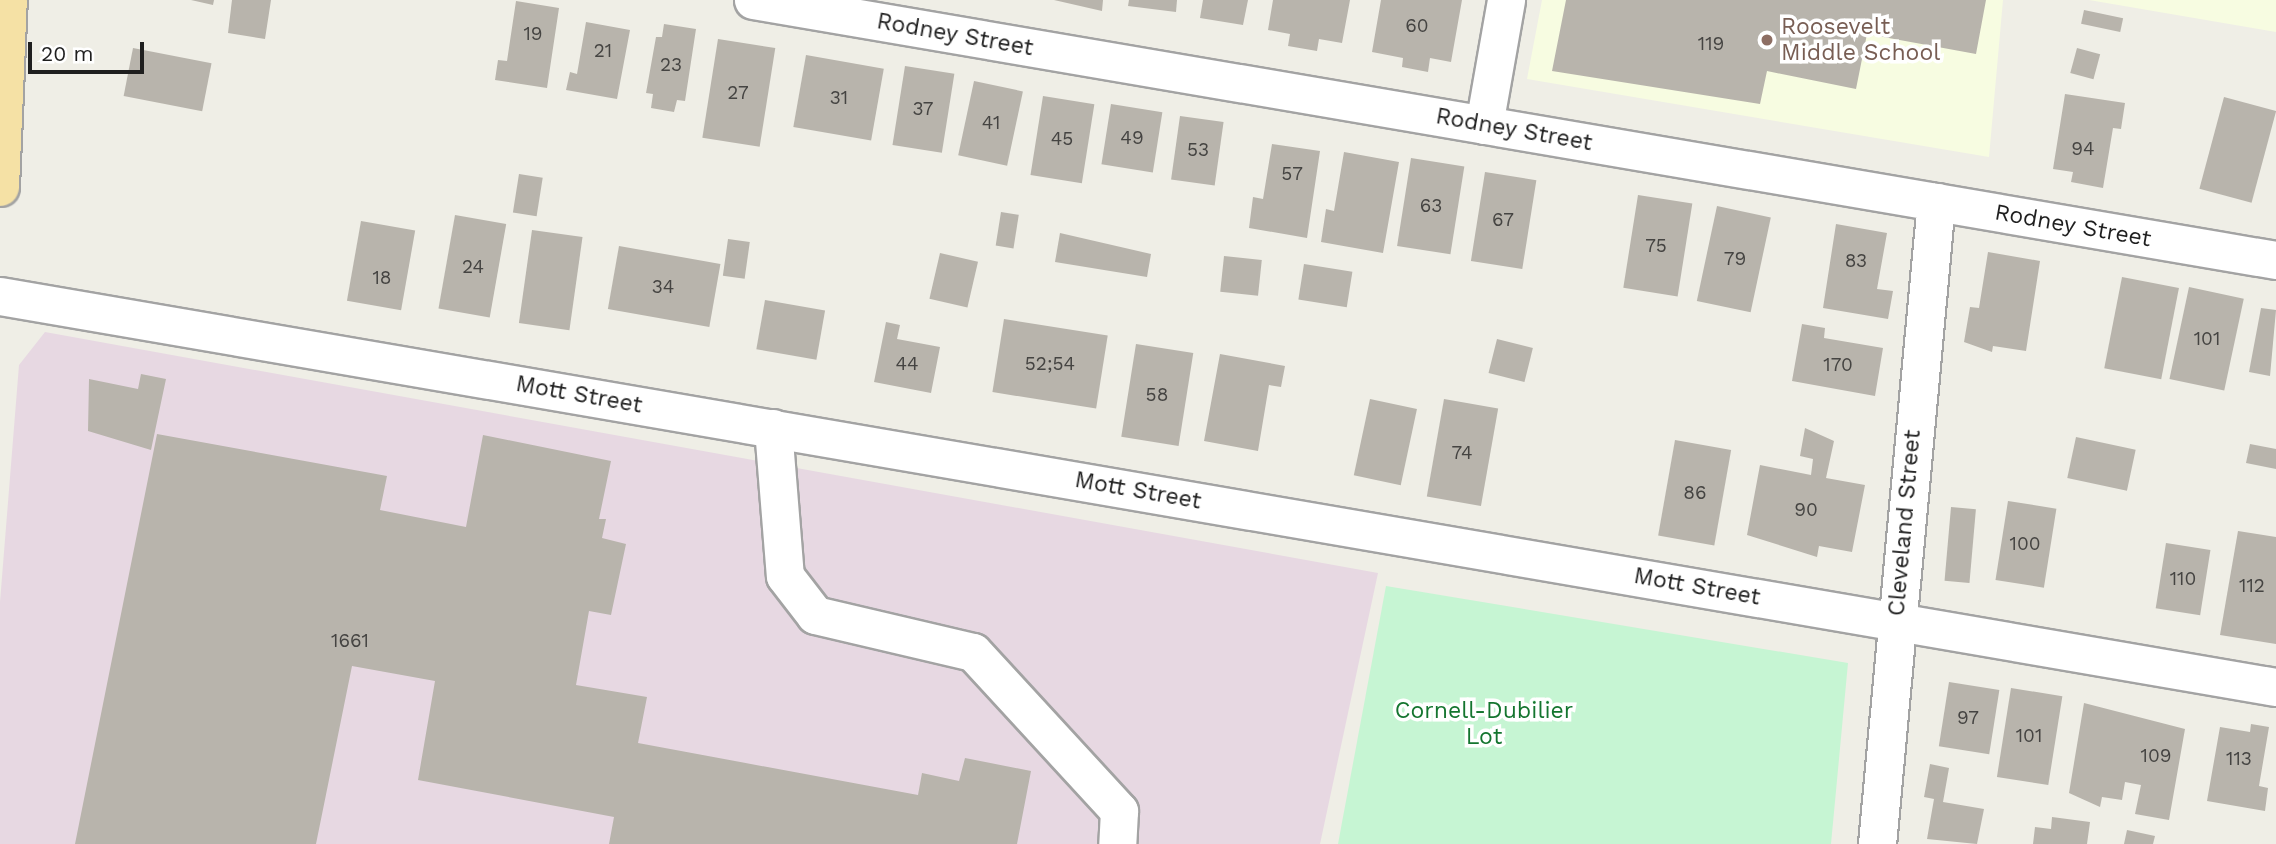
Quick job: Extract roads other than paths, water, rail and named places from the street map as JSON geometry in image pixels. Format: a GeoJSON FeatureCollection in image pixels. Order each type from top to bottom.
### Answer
{"type":"FeatureCollection","features":[{"type":"Feature","properties":{"kind":"main road"},"geometry":{"type":"LineString","coordinates":[[0,187],[8,0]]}},
{"type":"Feature","properties":{"kind":"street","name":"Rodney Street"},"geometry":{"type":"LineString","coordinates":[[753,0],[2276,260]]}},
{"type":"Feature","properties":{"kind":"street"},"geometry":{"type":"LineString","coordinates":[[1484,125],[1506,0]]}},
{"type":"Feature","properties":{"kind":"street","name":"Cleveland Street"},"geometry":{"type":"LineString","coordinates":[[1877,844],[1936,202]]}},
{"type":"Feature","properties":{"kind":"street","name":"Mott Street"},"geometry":{"type":"LineString","coordinates":[[0,296],[2276,687]]}},
{"type":"Feature","properties":{"kind":"street"},"geometry":{"type":"LineString","coordinates":[[773,428],[785,576],[815,615],[973,652],[1119,811],[1117,844]]}},
{"type":"Feature","properties":{"kind":"place","name":"Roosevelt Middle School"},"geometry":{"type":"Point","coordinates":[1767,40]}},
{"type":"Feature","properties":{"kind":"park label","name":"Cornell-Dubilier Lot"},"geometry":{"type":"Point","coordinates":[1484,724]}}]}
